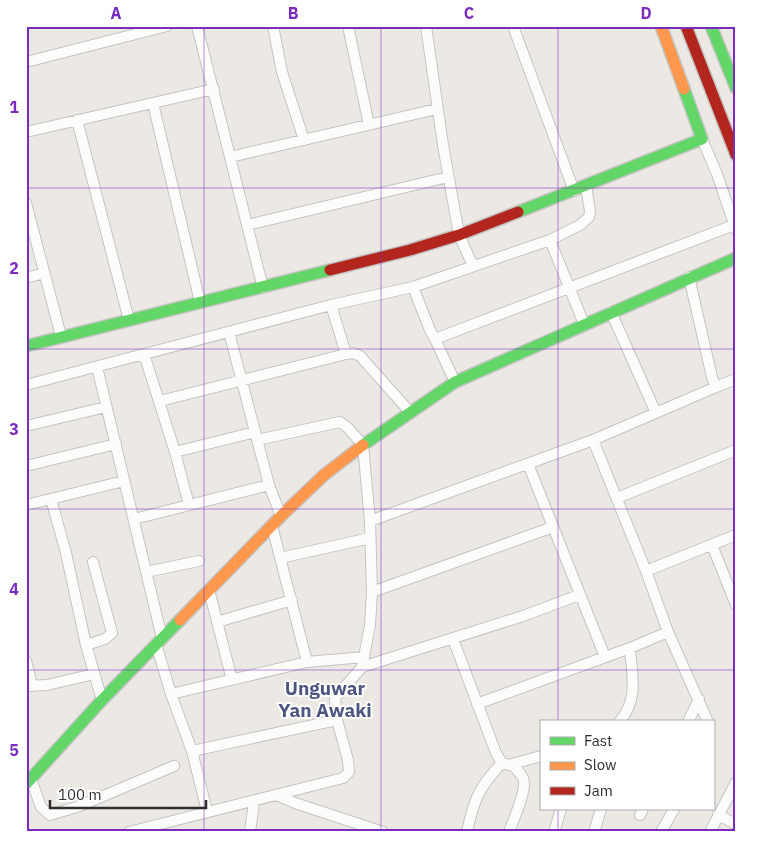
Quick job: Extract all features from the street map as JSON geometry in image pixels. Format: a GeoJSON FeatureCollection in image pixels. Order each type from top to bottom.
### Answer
{"type":"FeatureCollection","features":[{"type":"Feature","properties":{"kind":"street"},"geometry":{"type":"LineString","coordinates":[[26,62],[167,26]]}},
{"type":"Feature","properties":{"kind":"street"},"geometry":{"type":"LineString","coordinates":[[197,26],[263,288]]}},
{"type":"Feature","properties":{"kind":"street"},"geometry":{"type":"LineString","coordinates":[[273,26],[282,72],[304,140]]}},
{"type":"Feature","properties":{"kind":"street"},"geometry":{"type":"LineString","coordinates":[[348,26],[369,125]]}},
{"type":"Feature","properties":{"kind":"street"},"geometry":{"type":"LineString","coordinates":[[426,26],[448,176],[459,235],[473,266]]}},
{"type":"Feature","properties":{"kind":"street"},"geometry":{"type":"LineString","coordinates":[[513,26],[574,191]]}},
{"type":"Feature","properties":{"kind":"street"},"geometry":{"type":"LineString","coordinates":[[435,339],[735,227],[661,26]]}},
{"type":"Feature","properties":{"kind":"street"},"geometry":{"type":"LineString","coordinates":[[686,26],[736,155]]}},
{"type":"Feature","properties":{"kind":"street"},"geometry":{"type":"LineString","coordinates":[[711,26],[736,88]]}},
{"type":"Feature","properties":{"kind":"street"},"geometry":{"type":"LineString","coordinates":[[26,132],[214,89]]}},
{"type":"Feature","properties":{"kind":"street"},"geometry":{"type":"LineString","coordinates":[[153,103],[200,302]]}},
{"type":"Feature","properties":{"kind":"street"},"geometry":{"type":"LineString","coordinates":[[230,157],[438,110]]}},
{"type":"Feature","properties":{"kind":"street"},"geometry":{"type":"LineString","coordinates":[[77,120],[129,320]]}},
{"type":"Feature","properties":{"kind":"street"},"geometry":{"type":"LineString","coordinates":[[26,346],[263,288],[410,250],[459,235],[702,139]]}},
{"type":"Feature","properties":{"kind":"street"},"geometry":{"type":"LineString","coordinates":[[247,225],[448,176]]}},
{"type":"Feature","properties":{"kind":"street"},"geometry":{"type":"LineString","coordinates":[[26,385],[331,305],[413,287],[550,240],[580,225],[589,217],[590,211],[586,186]]}},
{"type":"Feature","properties":{"kind":"street"},"geometry":{"type":"LineString","coordinates":[[27,206],[62,336]]}},
{"type":"Feature","properties":{"kind":"street"},"geometry":{"type":"LineString","coordinates":[[550,240],[584,324]]}},
{"type":"Feature","properties":{"kind":"street"},"geometry":{"type":"LineString","coordinates":[[174,766],[80,806],[50,815],[41,807],[29,782],[102,700],[281,516],[324,475],[363,444],[455,382],[736,258]]}},
{"type":"Feature","properties":{"kind":"street"},"geometry":{"type":"LineString","coordinates":[[26,278],[44,273]]}},
{"type":"Feature","properties":{"kind":"street"},"geometry":{"type":"LineString","coordinates":[[689,278],[716,387]]}},
{"type":"Feature","properties":{"kind":"street"},"geometry":{"type":"LineString","coordinates":[[413,287],[430,330],[455,382]]}},
{"type":"Feature","properties":{"kind":"street"},"geometry":{"type":"LineString","coordinates":[[331,305],[346,354]]}},
{"type":"Feature","properties":{"kind":"street"},"geometry":{"type":"LineString","coordinates":[[611,312],[656,413]]}},
{"type":"Feature","properties":{"kind":"street"},"geometry":{"type":"LineString","coordinates":[[229,332],[269,485],[281,516]]}},
{"type":"Feature","properties":{"kind":"street"},"geometry":{"type":"LineString","coordinates":[[144,354],[176,452],[189,505]]}},
{"type":"Feature","properties":{"kind":"street"},"geometry":{"type":"LineString","coordinates":[[160,401],[346,354],[353,354],[360,356],[410,412]]}},
{"type":"Feature","properties":{"kind":"street"},"geometry":{"type":"LineString","coordinates":[[97,367],[146,572],[171,694],[192,751],[207,811]]}},
{"type":"Feature","properties":{"kind":"street"},"geometry":{"type":"LineString","coordinates":[[370,521],[593,440],[736,379]]}},
{"type":"Feature","properties":{"kind":"street"},"geometry":{"type":"LineString","coordinates":[[26,426],[106,407]]}},
{"type":"Feature","properties":{"kind":"street"},"geometry":{"type":"LineString","coordinates":[[129,832],[166,827],[207,811],[254,802],[347,776],[349,772],[348,760],[337,720],[334,698],[363,662],[370,624],[372,592],[370,521],[363,444],[348,428],[340,422],[176,452]]}},
{"type":"Feature","properties":{"kind":"street"},"geometry":{"type":"LineString","coordinates":[[593,440],[646,571],[668,632],[707,720]]}},
{"type":"Feature","properties":{"kind":"street"},"geometry":{"type":"LineString","coordinates":[[26,466],[116,444]]}},
{"type":"Feature","properties":{"kind":"street"},"geometry":{"type":"LineString","coordinates":[[617,498],[736,450]]}},
{"type":"Feature","properties":{"kind":"street"},"geometry":{"type":"LineString","coordinates":[[528,464],[605,657]]}},
{"type":"Feature","properties":{"kind":"street"},"geometry":{"type":"LineString","coordinates":[[26,505],[124,481]]}},
{"type":"Feature","properties":{"kind":"street"},"geometry":{"type":"LineString","coordinates":[[134,519],[269,485]]}},
{"type":"Feature","properties":{"kind":"street"},"geometry":{"type":"LineString","coordinates":[[51,499],[66,553],[86,645],[102,700]]}},
{"type":"Feature","properties":{"kind":"street"},"geometry":{"type":"LineString","coordinates":[[272,526],[308,662]]}},
{"type":"Feature","properties":{"kind":"street"},"geometry":{"type":"LineString","coordinates":[[372,592],[552,528]]}},
{"type":"Feature","properties":{"kind":"street"},"geometry":{"type":"LineString","coordinates":[[646,571],[736,535]]}},
{"type":"Feature","properties":{"kind":"street"},"geometry":{"type":"LineString","coordinates":[[280,558],[370,538]]}},
{"type":"Feature","properties":{"kind":"street"},"geometry":{"type":"LineString","coordinates":[[712,545],[736,605]]}},
{"type":"Feature","properties":{"kind":"street"},"geometry":{"type":"LineString","coordinates":[[146,572],[199,561]]}},
{"type":"Feature","properties":{"kind":"street"},"geometry":{"type":"LineString","coordinates":[[86,645],[105,639],[112,633],[93,562]]}},
{"type":"Feature","properties":{"kind":"street"},"geometry":{"type":"LineString","coordinates":[[209,590],[232,680]]}},
{"type":"Feature","properties":{"kind":"street"},"geometry":{"type":"LineString","coordinates":[[171,694],[308,662],[363,662],[452,639],[579,595]]}},
{"type":"Feature","properties":{"kind":"street"},"geometry":{"type":"LineString","coordinates":[[217,622],[292,600]]}},
{"type":"Feature","properties":{"kind":"street"},"geometry":{"type":"LineString","coordinates":[[477,704],[630,648],[668,632]]}},
{"type":"Feature","properties":{"kind":"street"},"geometry":{"type":"LineString","coordinates":[[452,639],[496,754],[523,778],[524,783],[520,801],[509,832]]}},
{"type":"Feature","properties":{"kind":"street"},"geometry":{"type":"LineString","coordinates":[[621,720],[630,708],[633,695],[630,648]]}},
{"type":"Feature","properties":{"kind":"street"},"geometry":{"type":"LineString","coordinates":[[26,661],[29,686],[47,685],[94,674]]}},
{"type":"Feature","properties":{"kind":"street"},"geometry":{"type":"LineString","coordinates":[[689,720],[699,699]]}},
{"type":"Feature","properties":{"kind":"street"},"geometry":{"type":"LineString","coordinates":[[192,751],[337,720]]}},
{"type":"Feature","properties":{"kind":"street"},"geometry":{"type":"LineString","coordinates":[[467,832],[478,792],[508,764],[540,756]]}},
{"type":"Feature","properties":{"kind":"street"},"geometry":{"type":"LineString","coordinates":[[710,832],[736,782]]}},
{"type":"Feature","properties":{"kind":"street"},"geometry":{"type":"LineString","coordinates":[[276,795],[294,803],[383,832]]}},
{"type":"Feature","properties":{"kind":"street"},"geometry":{"type":"LineString","coordinates":[[250,832],[254,802]]}},
{"type":"Feature","properties":{"kind":"street"},"geometry":{"type":"LineString","coordinates":[[554,832],[561,810]]}},
{"type":"Feature","properties":{"kind":"street"},"geometry":{"type":"LineString","coordinates":[[594,832],[601,810]]}},
{"type":"Feature","properties":{"kind":"street"},"geometry":{"type":"LineString","coordinates":[[661,832],[673,810]]}},
{"type":"Feature","properties":{"kind":"street"},"geometry":{"type":"LineString","coordinates":[[718,815],[736,824]]}},
{"type":"Feature","properties":{"kind":"traffic: fast"},"geometry":{"type":"LineString","coordinates":[[711,26],[736,88]]}},
{"type":"Feature","properties":{"kind":"traffic: fast"},"geometry":{"type":"LineString","coordinates":[[518,212],[702,139],[684,89]]}},
{"type":"Feature","properties":{"kind":"traffic: fast"},"geometry":{"type":"LineString","coordinates":[[363,445],[455,382],[736,258]]}},
{"type":"Feature","properties":{"kind":"traffic: fast"},"geometry":{"type":"LineString","coordinates":[[26,346],[330,270]]}},
{"type":"Feature","properties":{"kind":"traffic: fast"},"geometry":{"type":"LineString","coordinates":[[26,784],[102,700],[180,620]]}},
{"type":"Feature","properties":{"kind":"traffic: slow"},"geometry":{"type":"LineString","coordinates":[[661,26],[684,89]]}},
{"type":"Feature","properties":{"kind":"traffic: slow"},"geometry":{"type":"LineString","coordinates":[[180,620],[281,516],[324,475],[363,445]]}},
{"type":"Feature","properties":{"kind":"traffic: jam"},"geometry":{"type":"LineString","coordinates":[[686,26],[736,155]]}},
{"type":"Feature","properties":{"kind":"traffic: jam"},"geometry":{"type":"LineString","coordinates":[[330,270],[410,250],[459,235],[518,212]]}},
{"type":"Feature","properties":{"kind":"district","name":"Unguwar Yan Awaki"},"geometry":{"type":"Point","coordinates":[325,699]}}]}
